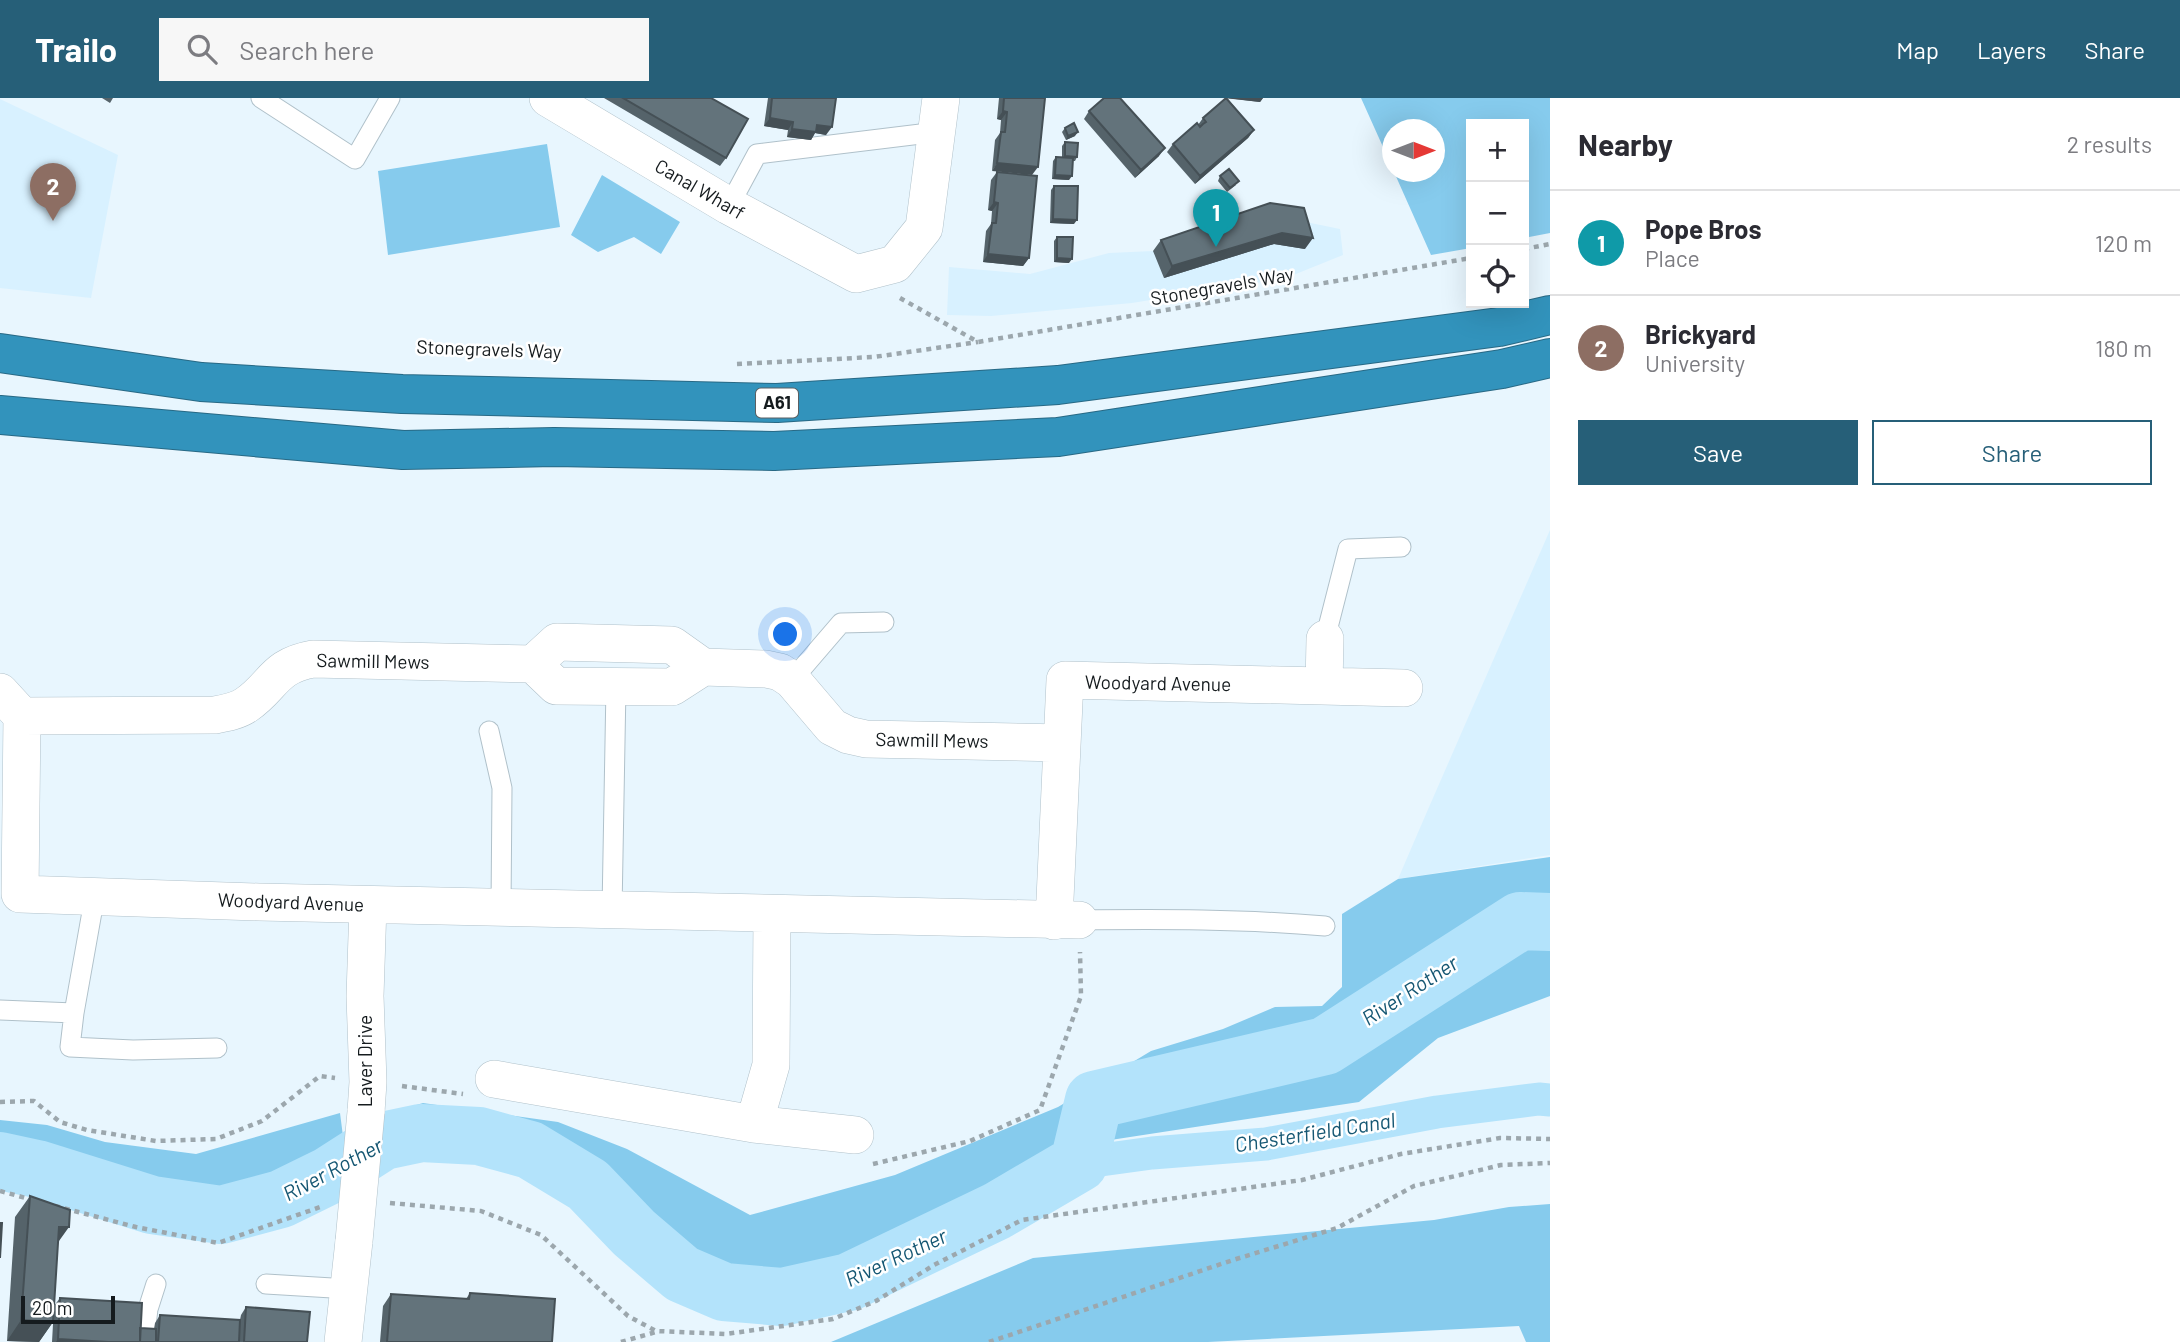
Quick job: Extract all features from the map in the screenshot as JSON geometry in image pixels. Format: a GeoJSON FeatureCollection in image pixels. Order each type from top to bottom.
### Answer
{"type":"FeatureCollection","features":[{"type":"Feature","properties":{"kind":"highway","name":"A61"},"geometry":{"type":"LineString","coordinates":[[0,353],[201,382],[402,394],[777,403],[1058,385],[1499,327],[1550,315]]}},
{"type":"Feature","properties":{"kind":"highway"},"geometry":{"type":"LineString","coordinates":[[0,415],[403,450],[554,447],[774,451],[1058,437],[1502,369],[1550,358]]}},
{"type":"Feature","properties":{"kind":"street","name":"Canal Wharf"},"geometry":{"type":"LineString","coordinates":[[548,98],[729,206],[856,274]]}},
{"type":"Feature","properties":{"kind":"street"},"geometry":{"type":"LineString","coordinates":[[856,274],[895,264],[923,228],[939,115]]}},
{"type":"Feature","properties":{"kind":"street"},"geometry":{"type":"LineString","coordinates":[[1324,687],[1325,639]]}},
{"type":"Feature","properties":{"kind":"street"},"geometry":{"type":"LineString","coordinates":[[703,667],[672,687],[556,685],[533,664],[557,642],[672,645],[703,667],[766,669],[792,680]]}},
{"type":"Feature","properties":{"kind":"street","name":"Sawmill Mews"},"geometry":{"type":"LineString","coordinates":[[11,704],[215,715],[232,712],[247,705],[288,666],[313,659],[533,664]]}},
{"type":"Feature","properties":{"kind":"street","name":"Sawmill Mews"},"geometry":{"type":"LineString","coordinates":[[792,680],[832,727],[848,735],[887,740],[1062,743]]}},
{"type":"Feature","properties":{"kind":"street","name":"Woodyard Avenue"},"geometry":{"type":"LineString","coordinates":[[11,704],[20,894],[368,905],[1067,920],[1062,743],[1065,680],[1404,688]]}},
{"type":"Feature","properties":{"kind":"street","name":"Laver Drive"},"geometry":{"type":"LineString","coordinates":[[344,1342],[368,1082],[365,996],[368,905]]}},
{"type":"Feature","properties":{"kind":"street"},"geometry":{"type":"LineString","coordinates":[[754,1124],[771,1065],[772,914]]}},
{"type":"Feature","properties":{"kind":"street"},"geometry":{"type":"LineString","coordinates":[[494,1079],[754,1124],[855,1135]]}},
{"type":"Feature","properties":{"kind":"lane"},"geometry":{"type":"LineString","coordinates":[[261,98],[355,159],[390,98]]}},
{"type":"Feature","properties":{"kind":"lane"},"geometry":{"type":"LineString","coordinates":[[729,206],[757,154],[939,115]]}},
{"type":"Feature","properties":{"kind":"lane"},"geometry":{"type":"LineString","coordinates":[[1325,639],[1348,550],[1401,547]]}},
{"type":"Feature","properties":{"kind":"lane"},"geometry":{"type":"LineString","coordinates":[[792,680],[841,623],[884,622]]}},
{"type":"Feature","properties":{"kind":"lane"},"geometry":{"type":"LineString","coordinates":[[612,911],[616,686]]}},
{"type":"Feature","properties":{"kind":"lane"},"geometry":{"type":"LineString","coordinates":[[489,731],[502,788],[501,908]]}},
{"type":"Feature","properties":{"kind":"lane"},"geometry":{"type":"LineString","coordinates":[[95,895],[74,1013],[71,1046],[134,1050],[217,1048]]}},
{"type":"Feature","properties":{"kind":"lane","name":"Woodyard Avenue"},"geometry":{"type":"LineString","coordinates":[[1067,920],[1174,919],[1325,926]]}},
{"type":"Feature","properties":{"kind":"lane"},"geometry":{"type":"LineString","coordinates":[[0,1010],[74,1013]]}},
{"type":"Feature","properties":{"kind":"lane"},"geometry":{"type":"LineString","coordinates":[[145,1333],[148,1309],[156,1284]]}},
{"type":"Feature","properties":{"kind":"lane"},"geometry":{"type":"LineString","coordinates":[[266,1284],[349,1289]]}},
{"type":"Feature","properties":{"kind":"path"},"geometry":{"type":"LineString","coordinates":[[1529,248],[1550,244]]}},
{"type":"Feature","properties":{"kind":"path","name":"Stonegravels Way"},"geometry":{"type":"LineString","coordinates":[[723,365],[874,357],[978,342],[1466,259]]}},
{"type":"Feature","properties":{"kind":"path"},"geometry":{"type":"LineString","coordinates":[[856,274],[978,342]]}},
{"type":"Feature","properties":{"kind":"path"},"geometry":{"type":"LineString","coordinates":[[621,1342],[656,1331],[726,1334],[834,1319],[876,1301],[934,1265],[1022,1220],[1302,1180],[1401,1154],[1500,1138],[1550,1139]]}},
{"type":"Feature","properties":{"kind":"path"},"geometry":{"type":"LineString","coordinates":[[989,1342],[1337,1228],[1414,1186],[1501,1166],[1550,1163]]}},
{"type":"Feature","properties":{"kind":"path"},"geometry":{"type":"LineString","coordinates":[[0,1191],[37,1201]]}},
{"type":"Feature","properties":{"kind":"path"},"geometry":{"type":"LineString","coordinates":[[383,1202],[481,1211],[541,1235],[628,1316],[656,1331]]}},
{"type":"Feature","properties":{"kind":"path"},"geometry":{"type":"LineString","coordinates":[[50,1204],[136,1227],[218,1243],[326,1205]]}},
{"type":"Feature","properties":{"kind":"shaded area"},"geometry":{"type":"Polygon","coordinates":[[[1361,98],[1550,98],[1550,233],[1529,237],[1529,119],[1466,119],[1466,249],[1431,255],[1398,182],[1445,182],[1445,119],[1382,119],[1382,145],[1361,98]]]}},
{"type":"Feature","properties":{"kind":"shaded area"},"geometry":{"type":"Polygon","coordinates":[[[0,99],[118,155],[91,298],[0,288],[0,99]]]}},
{"type":"Feature","properties":{"kind":"shaded area"},"geometry":{"type":"Polygon","coordinates":[[[547,144],[560,227],[388,255],[378,171],[547,144]]]}},
{"type":"Feature","properties":{"kind":"shaded area"},"geometry":{"type":"Polygon","coordinates":[[[602,175],[680,222],[661,254],[634,237],[598,252],[571,235],[602,175]]]}},
{"type":"Feature","properties":{"kind":"shaded area"},"geometry":{"type":"Polygon","coordinates":[[[1296,220],[1340,229],[1343,255],[1286,278],[1132,303],[991,316],[947,315],[949,267],[1030,274],[1109,253],[1153,251],[1296,220]]]}},
{"type":"Feature","properties":{"kind":"shaded area"},"geometry":{"type":"Polygon","coordinates":[[[1550,530],[1550,855],[1398,879],[1426,814],[1550,530]]]}},
{"type":"Feature","properties":{"kind":"shaded area"},"geometry":{"type":"Polygon","coordinates":[[[1550,857],[1550,996],[1438,1038],[1359,1102],[1104,1141],[919,1233],[788,1279],[696,1260],[607,1180],[512,1125],[392,1125],[389,1113],[423,1103],[558,1122],[627,1149],[750,1215],[895,1175],[1058,1107],[1151,1051],[1223,1029],[1275,1007],[1322,1006],[1342,987],[1342,914],[1398,879],[1550,857]]]}},
{"type":"Feature","properties":{"kind":"shaded area"},"geometry":{"type":"Polygon","coordinates":[[[340,1113],[344,1144],[286,1182],[220,1202],[0,1144],[0,1120],[47,1125],[105,1142],[196,1154],[340,1113]]]}},
{"type":"Feature","properties":{"kind":"shaded area"},"geometry":{"type":"Polygon","coordinates":[[[1550,1204],[1550,1342],[1526,1342],[1519,1326],[1208,1342],[831,1342],[1033,1258],[1434,1220],[1509,1207],[1550,1204]]]}},
{"type":"Feature","properties":{"kind":"building"},"geometry":{"type":"Polygon","coordinates":[[[623,98],[711,98],[748,119],[726,158],[623,98]]]}},
{"type":"Feature","properties":{"kind":"building"},"geometry":{"type":"Polygon","coordinates":[[[772,98],[836,98],[832,127],[817,125],[816,132],[792,129],[793,122],[770,118],[772,98]]]}},
{"type":"Feature","properties":{"kind":"building"},"geometry":{"type":"Polygon","coordinates":[[[1004,98],[1045,98],[1038,167],[997,163],[1001,132],[1005,132],[1006,123],[1004,98]]]}},
{"type":"Feature","properties":{"kind":"building"},"geometry":{"type":"Polygon","coordinates":[[[1104,98],[1120,98],[1165,148],[1141,170],[1089,111],[1104,98]]]}},
{"type":"Feature","properties":{"kind":"building"},"geometry":{"type":"Polygon","coordinates":[[[1226,98],[1254,130],[1200,176],[1173,144],[1197,123],[1200,127],[1206,122],[1203,118],[1226,98]]]}},
{"type":"Feature","properties":{"kind":"building"},"geometry":{"type":"Polygon","coordinates":[[[1074,123],[1078,132],[1068,136],[1065,128],[1074,123]]]}},
{"type":"Feature","properties":{"kind":"building"},"geometry":{"type":"Polygon","coordinates":[[[1065,142],[1078,143],[1077,157],[1065,156],[1065,142]]]}},
{"type":"Feature","properties":{"kind":"building"},"geometry":{"type":"Polygon","coordinates":[[[1056,157],[1073,158],[1072,176],[1055,175],[1056,157]]]}},
{"type":"Feature","properties":{"kind":"building"},"geometry":{"type":"Polygon","coordinates":[[[1229,169],[1239,181],[1230,188],[1220,176],[1229,169]]]}},
{"type":"Feature","properties":{"kind":"building"},"geometry":{"type":"Polygon","coordinates":[[[997,172],[1037,176],[1029,258],[988,254],[992,223],[996,223],[998,203],[994,202],[997,172]]]}},
{"type":"Feature","properties":{"kind":"building"},"geometry":{"type":"Polygon","coordinates":[[[1054,186],[1078,186],[1077,220],[1053,219],[1054,186]]]}},
{"type":"Feature","properties":{"kind":"building"},"geometry":{"type":"Polygon","coordinates":[[[1270,203],[1304,208],[1313,238],[1282,233],[1172,266],[1161,240],[1270,203]]]}},
{"type":"Feature","properties":{"kind":"building"},"geometry":{"type":"Polygon","coordinates":[[[1057,237],[1073,237],[1072,259],[1057,258],[1057,237]]]}},
{"type":"Feature","properties":{"kind":"building"},"geometry":{"type":"Polygon","coordinates":[[[30,1196],[70,1210],[69,1227],[59,1227],[53,1322],[21,1320],[30,1196]]]}},
{"type":"Feature","properties":{"kind":"building"},"geometry":{"type":"Polygon","coordinates":[[[0,1223],[2,1223],[0,1258],[0,1223]]]}},
{"type":"Feature","properties":{"kind":"building"},"geometry":{"type":"Polygon","coordinates":[[[470,1293],[555,1299],[552,1342],[387,1342],[391,1294],[469,1299],[470,1293]]]}},
{"type":"Feature","properties":{"kind":"building"},"geometry":{"type":"Polygon","coordinates":[[[60,1298],[142,1303],[140,1342],[58,1339],[60,1298]]]}},
{"type":"Feature","properties":{"kind":"building"},"geometry":{"type":"Polygon","coordinates":[[[246,1307],[310,1312],[307,1342],[244,1342],[246,1307]]]}},
{"type":"Feature","properties":{"kind":"building"},"geometry":{"type":"Polygon","coordinates":[[[160,1315],[240,1320],[239,1342],[158,1342],[160,1315]]]}},
{"type":"Feature","properties":{"kind":"building"},"geometry":{"type":"Polygon","coordinates":[[[140,1328],[156,1329],[156,1342],[140,1342],[140,1328]]]}},
{"type":"Feature","properties":{"kind":"waterway","name":"River Rother"},"geometry":{"type":"LineString","coordinates":[[0,1161],[37,1169],[152,1205],[221,1215],[281,1199],[330,1175],[383,1141],[421,1133],[479,1136],[530,1150],[588,1185],[634,1233],[682,1274],[724,1292],[782,1297],[849,1282],[997,1211],[1079,1163],[1094,1100],[1325,1046],[1520,921],[1550,922]]}},
{"type":"Feature","properties":{"kind":"waterway","name":"Chesterfield Canal"},"geometry":{"type":"LineString","coordinates":[[1079,1163],[1152,1153],[1266,1144],[1437,1112],[1539,1099],[1550,1100]]}},
{"type":"Feature","properties":{"kind":"place","name":"Brickyard"},"geometry":{"type":"Point","coordinates":[53,221]}},
{"type":"Feature","properties":{"kind":"place","name":"Pope Bros"},"geometry":{"type":"Point","coordinates":[1216,247]}}]}
